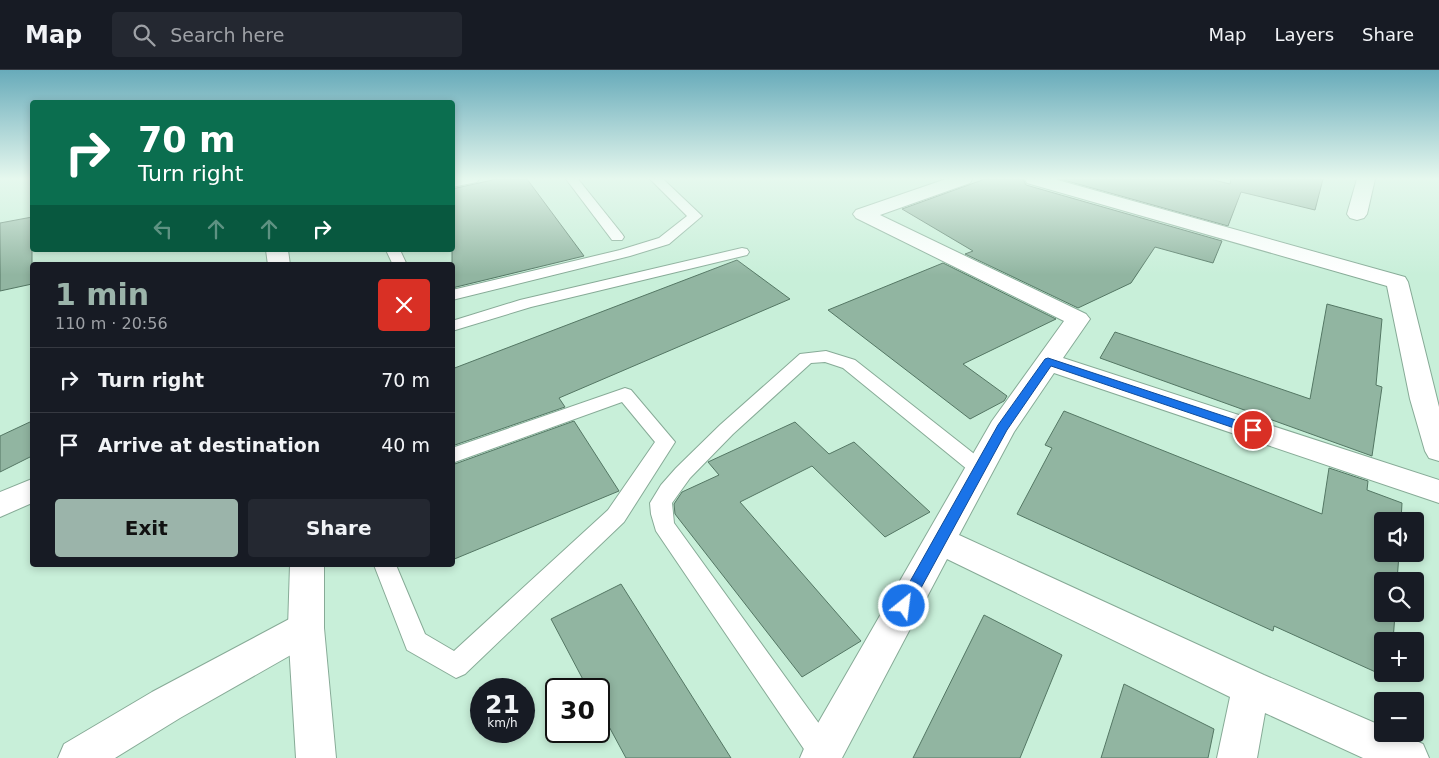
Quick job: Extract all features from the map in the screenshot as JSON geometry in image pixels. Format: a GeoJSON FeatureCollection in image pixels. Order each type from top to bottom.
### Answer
{"type":"FeatureCollection","features":[{"type":"Feature","properties":{"kind":"street"},"geometry":{"type":"LineString","coordinates":[[822,756],[1002,428],[1078,318],[863,214],[871,211]]}},
{"type":"Feature","properties":{"kind":"street"},"geometry":{"type":"LineString","coordinates":[[1147,211],[1397,282],[1423,399],[1439,451]]}},
{"type":"Feature","properties":{"kind":"street"},"geometry":{"type":"LineString","coordinates":[[1048,362],[1439,492]]}},
{"type":"Feature","properties":{"kind":"street"},"geometry":{"type":"LineString","coordinates":[[0,505],[30,491]]}},
{"type":"Feature","properties":{"kind":"street"},"geometry":{"type":"LineString","coordinates":[[940,540],[1251,688],[1409,758]]}},
{"type":"Feature","properties":{"kind":"street"},"geometry":{"type":"LineString","coordinates":[[307,567],[306,628],[316,758]]}},
{"type":"Feature","properties":{"kind":"street"},"geometry":{"type":"LineString","coordinates":[[78,758],[166,705],[306,628]]}},
{"type":"Feature","properties":{"kind":"street"},"geometry":{"type":"LineString","coordinates":[[1237,758],[1251,688]]}},
{"type":"Feature","properties":{"kind":"lane"},"geometry":{"type":"LineString","coordinates":[[597,211],[617,237]]}},
{"type":"Feature","properties":{"kind":"lane"},"geometry":{"type":"LineString","coordinates":[[455,293],[625,253],[664,241],[695,216],[690,211]]}},
{"type":"Feature","properties":{"kind":"lane"},"geometry":{"type":"LineString","coordinates":[[455,325],[526,303],[742,252]]}},
{"type":"Feature","properties":{"kind":"lane"},"geometry":{"type":"LineString","coordinates":[[822,756],[664,525],[660,504],[667,489],[716,440],[806,358],[826,356],[849,364],[980,469]]}},
{"type":"Feature","properties":{"kind":"lane"},"geometry":{"type":"LineString","coordinates":[[387,567],[416,642],[456,666],[616,516],[665,442],[626,394],[455,455]]}},
{"type":"Feature","properties":{"kind":"building"},"geometry":{"type":"Polygon","coordinates":[[[455,211],[551,211],[584,256],[455,287],[455,262],[452,262],[452,252],[455,252],[455,211]]]}},
{"type":"Feature","properties":{"kind":"building"},"geometry":{"type":"Polygon","coordinates":[[[906,211],[1117,211],[1222,241],[1213,263],[1155,247],[1131,283],[1078,308],[965,254],[973,251],[906,211]]]}},
{"type":"Feature","properties":{"kind":"building"},"geometry":{"type":"Polygon","coordinates":[[[1175,211],[1234,211],[1228,226],[1175,211]]]}},
{"type":"Feature","properties":{"kind":"building"},"geometry":{"type":"Polygon","coordinates":[[[30,217],[30,252],[32,252],[32,262],[30,262],[30,284],[0,291],[0,223],[30,217]]]}},
{"type":"Feature","properties":{"kind":"building"},"geometry":{"type":"Polygon","coordinates":[[[737,260],[790,299],[559,398],[565,407],[455,445],[455,368],[737,260]]]}},
{"type":"Feature","properties":{"kind":"building"},"geometry":{"type":"Polygon","coordinates":[[[943,263],[1056,319],[963,364],[1007,396],[1004,401],[970,419],[828,310],[943,263]]]}},
{"type":"Feature","properties":{"kind":"building"},"geometry":{"type":"Polygon","coordinates":[[[1327,304],[1382,319],[1376,385],[1382,387],[1372,456],[1100,358],[1115,332],[1310,399],[1327,304]]]}},
{"type":"Feature","properties":{"kind":"building"},"geometry":{"type":"Polygon","coordinates":[[[1064,411],[1322,514],[1329,468],[1368,481],[1367,490],[1402,503],[1402,512],[1374,512],[1374,562],[1398,562],[1398,572],[1374,572],[1374,622],[1394,622],[1394,632],[1374,632],[1374,671],[1274,626],[1273,631],[1017,514],[1052,448],[1045,445],[1064,411]]]}},
{"type":"Feature","properties":{"kind":"building"},"geometry":{"type":"Polygon","coordinates":[[[574,421],[619,491],[455,559],[455,464],[574,421]]]}},
{"type":"Feature","properties":{"kind":"building"},"geometry":{"type":"Polygon","coordinates":[[[30,422],[30,457],[0,472],[0,436],[30,422]]]}},
{"type":"Feature","properties":{"kind":"building"},"geometry":{"type":"Polygon","coordinates":[[[795,422],[829,454],[854,442],[930,512],[885,537],[812,466],[740,502],[861,641],[802,677],[675,514],[674,504],[682,492],[719,475],[708,462],[795,422]]]}},
{"type":"Feature","properties":{"kind":"building"},"geometry":{"type":"Polygon","coordinates":[[[621,584],[731,758],[626,758],[610,728],[610,678],[582,678],[551,619],[621,584]]]}},
{"type":"Feature","properties":{"kind":"building"},"geometry":{"type":"Polygon","coordinates":[[[984,615],[1062,655],[1020,758],[913,758],[984,615]]]}},
{"type":"Feature","properties":{"kind":"building"},"geometry":{"type":"Polygon","coordinates":[[[1124,684],[1214,729],[1208,758],[1101,758],[1124,684]]]}},
{"type":"Feature","properties":{"kind":"route"},"geometry":{"type":"LineString","coordinates":[[904,606],[1002,428],[1048,362],[1253,430]]}}]}
